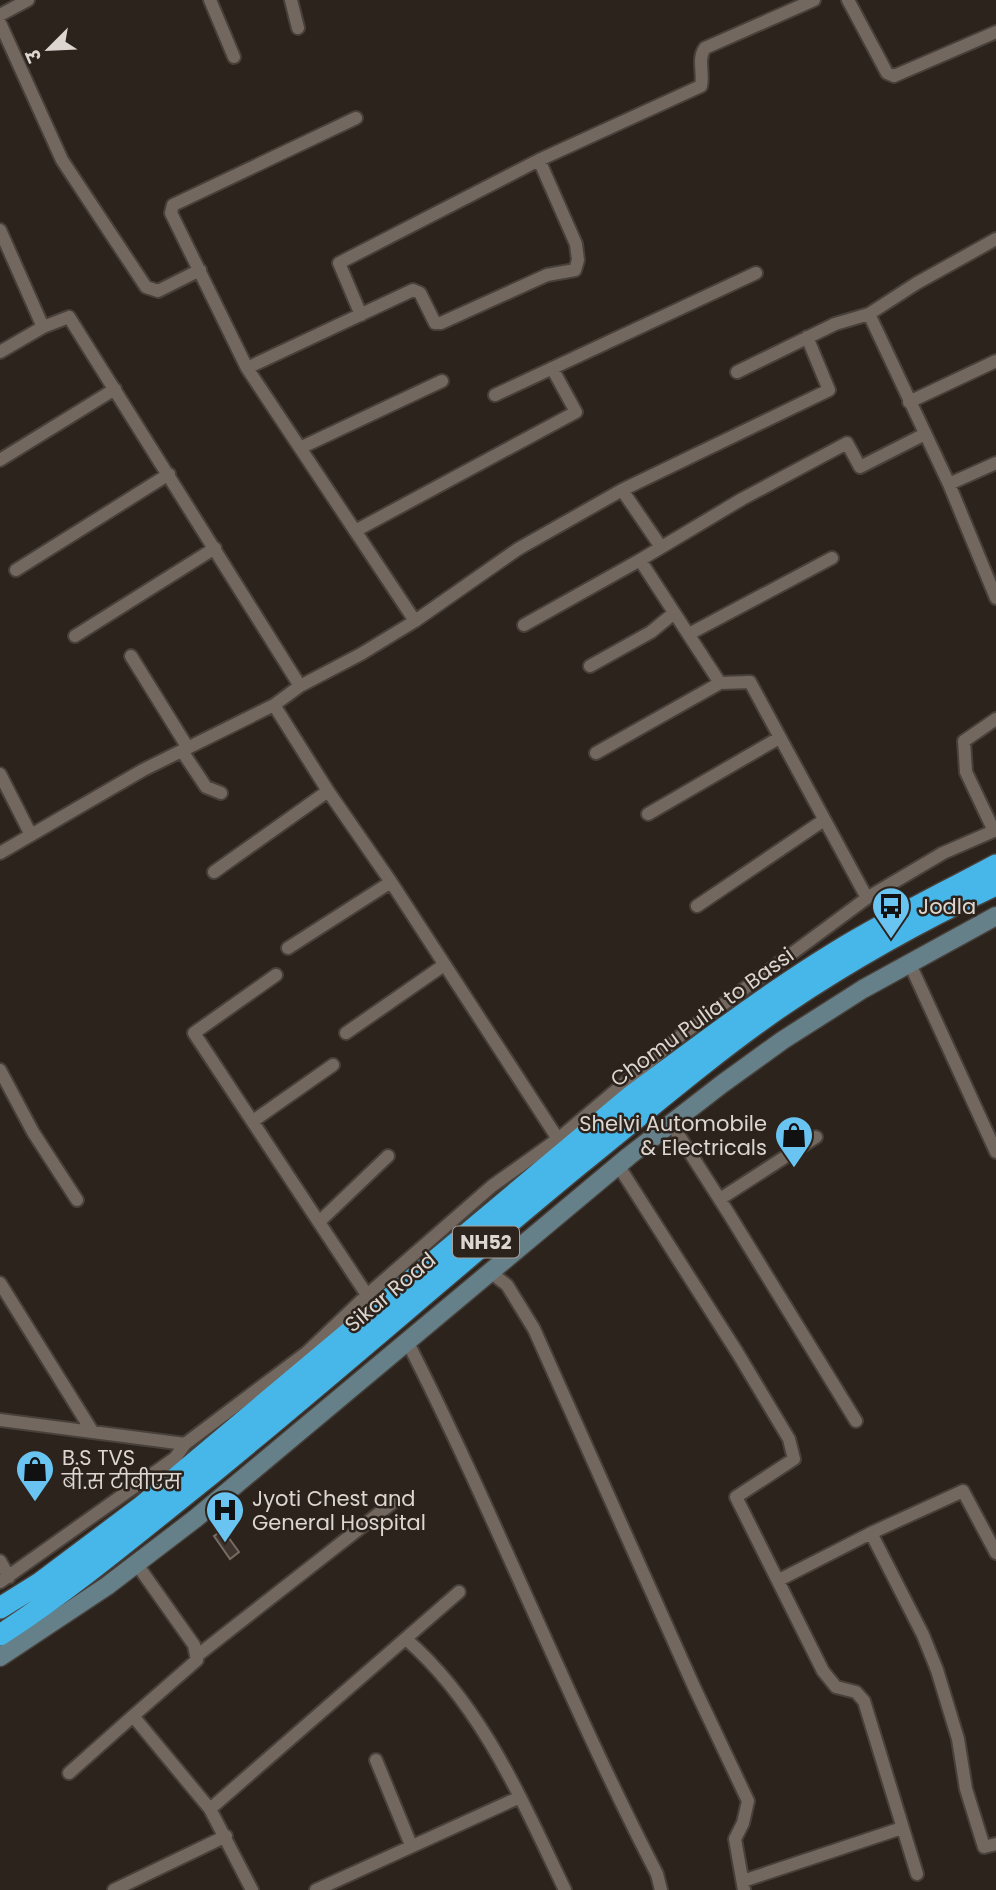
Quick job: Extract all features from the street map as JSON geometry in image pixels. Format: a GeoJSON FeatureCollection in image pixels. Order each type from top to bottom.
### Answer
{"type":"FeatureCollection","features":[{"type":"Feature","properties":{"kind":"highway","name":"Chomu Pulia to Bassi"},"geometry":{"type":"LineString","coordinates":[[0,1608],[40,1583],[141,1507],[630,1097],[714,1034],[835,952],[884,923],[996,865]]}},
{"type":"Feature","properties":{"kind":"highway","name":"Sikar Road"},"geometry":{"type":"LineString","coordinates":[[0,1635],[121,1547],[694,1072],[783,1005],[864,955],[996,885]]}},
{"type":"Feature","properties":{"kind":"main road"},"geometry":{"type":"LineString","coordinates":[[0,1657],[197,1518],[618,1165],[783,1040],[909,962],[995,920]]}},
{"type":"Feature","properties":{"kind":"street"},"geometry":{"type":"LineString","coordinates":[[0,15],[28,0]]}},
{"type":"Feature","properties":{"kind":"street"},"geometry":{"type":"LineString","coordinates":[[210,0],[234,57]]}},
{"type":"Feature","properties":{"kind":"street"},"geometry":{"type":"LineString","coordinates":[[291,0],[298,27]]}},
{"type":"Feature","properties":{"kind":"street"},"geometry":{"type":"LineString","coordinates":[[361,315],[339,263],[540,160],[701,86],[701,60],[705,48],[814,0]]}},
{"type":"Feature","properties":{"kind":"street"},"geometry":{"type":"LineString","coordinates":[[848,0],[887,73],[894,76],[996,33]]}},
{"type":"Feature","properties":{"kind":"street"},"geometry":{"type":"LineString","coordinates":[[0,23],[62,160],[146,287],[158,291],[200,270]]}},
{"type":"Feature","properties":{"kind":"street"},"geometry":{"type":"LineString","coordinates":[[356,118],[173,205],[171,213],[247,368],[415,621]]}},
{"type":"Feature","properties":{"kind":"street"},"geometry":{"type":"LineString","coordinates":[[247,368],[413,290],[420,293],[435,323],[441,323],[547,275],[575,270],[578,260],[576,244],[540,160]]}},
{"type":"Feature","properties":{"kind":"street"},"geometry":{"type":"LineString","coordinates":[[0,230],[43,327]]}},
{"type":"Feature","properties":{"kind":"street"},"geometry":{"type":"LineString","coordinates":[[737,372],[835,324],[869,314],[916,283],[996,239]]}},
{"type":"Feature","properties":{"kind":"street"},"geometry":{"type":"LineString","coordinates":[[495,395],[756,273]]}},
{"type":"Feature","properties":{"kind":"street"},"geometry":{"type":"LineString","coordinates":[[869,314],[949,484],[996,598]]}},
{"type":"Feature","properties":{"kind":"street"},"geometry":{"type":"LineString","coordinates":[[0,352],[43,327],[69,317],[300,686]]}},
{"type":"Feature","properties":{"kind":"street"},"geometry":{"type":"LineString","coordinates":[[0,853],[143,770],[274,705],[300,686],[361,654],[415,621],[518,549],[622,490],[829,390],[807,337]]}},
{"type":"Feature","properties":{"kind":"street"},"geometry":{"type":"LineString","coordinates":[[909,402],[996,361]]}},
{"type":"Feature","properties":{"kind":"street"},"geometry":{"type":"LineString","coordinates":[[355,531],[576,412],[552,368]]}},
{"type":"Feature","properties":{"kind":"street"},"geometry":{"type":"LineString","coordinates":[[300,448],[442,381]]}},
{"type":"Feature","properties":{"kind":"street"},"geometry":{"type":"LineString","coordinates":[[0,460],[115,388]]}},
{"type":"Feature","properties":{"kind":"street"},"geometry":{"type":"LineString","coordinates":[[524,625],[776,479],[847,443],[859,467],[925,434]]}},
{"type":"Feature","properties":{"kind":"street"},"geometry":{"type":"LineString","coordinates":[[949,484],[996,463]]}},
{"type":"Feature","properties":{"kind":"street"},"geometry":{"type":"LineString","coordinates":[[16,570],[169,474]]}},
{"type":"Feature","properties":{"kind":"street"},"geometry":{"type":"LineString","coordinates":[[622,490],[661,547]]}},
{"type":"Feature","properties":{"kind":"street"},"geometry":{"type":"LineString","coordinates":[[75,636],[215,548]]}},
{"type":"Feature","properties":{"kind":"street"},"geometry":{"type":"LineString","coordinates":[[689,634],[831,558]]}},
{"type":"Feature","properties":{"kind":"street"},"geometry":{"type":"LineString","coordinates":[[640,560],[720,683]]}},
{"type":"Feature","properties":{"kind":"street"},"geometry":{"type":"LineString","coordinates":[[590,666],[651,632],[674,613]]}},
{"type":"Feature","properties":{"kind":"street"},"geometry":{"type":"LineString","coordinates":[[131,656],[206,787],[221,793]]}},
{"type":"Feature","properties":{"kind":"street"},"geometry":{"type":"LineString","coordinates":[[596,753],[720,683],[750,682],[867,898]]}},
{"type":"Feature","properties":{"kind":"street"},"geometry":{"type":"LineString","coordinates":[[274,705],[558,1139]]}},
{"type":"Feature","properties":{"kind":"street"},"geometry":{"type":"LineString","coordinates":[[0,1561],[5,1579],[175,1458],[185,1444],[306,1353],[367,1295],[492,1186],[558,1139],[679,1037],[867,898],[943,853],[995,830],[966,772],[964,741],[996,719]]}},
{"type":"Feature","properties":{"kind":"street"},"geometry":{"type":"LineString","coordinates":[[648,814],[779,738]]}},
{"type":"Feature","properties":{"kind":"street"},"geometry":{"type":"LineString","coordinates":[[0,774],[32,835]]}},
{"type":"Feature","properties":{"kind":"street"},"geometry":{"type":"LineString","coordinates":[[214,872],[328,791]]}},
{"type":"Feature","properties":{"kind":"street"},"geometry":{"type":"LineString","coordinates":[[697,906],[824,820]]}},
{"type":"Feature","properties":{"kind":"street"},"geometry":{"type":"LineString","coordinates":[[288,948],[391,882]]}},
{"type":"Feature","properties":{"kind":"street"},"geometry":{"type":"LineString","coordinates":[[909,962],[996,1152]]}},
{"type":"Feature","properties":{"kind":"street"},"geometry":{"type":"LineString","coordinates":[[345,1033],[444,965]]}},
{"type":"Feature","properties":{"kind":"street"},"geometry":{"type":"LineString","coordinates":[[276,975],[194,1032],[367,1295]]}},
{"type":"Feature","properties":{"kind":"street"},"geometry":{"type":"LineString","coordinates":[[253,1121],[333,1065]]}},
{"type":"Feature","properties":{"kind":"street"},"geometry":{"type":"LineString","coordinates":[[0,1070],[33,1132],[77,1200]]}},
{"type":"Feature","properties":{"kind":"street"},"geometry":{"type":"LineString","coordinates":[[671,1124],[856,1421]]}},
{"type":"Feature","properties":{"kind":"street"},"geometry":{"type":"LineString","coordinates":[[720,1199],[816,1137]]}},
{"type":"Feature","properties":{"kind":"street"},"geometry":{"type":"LineString","coordinates":[[319,1222],[388,1156]]}},
{"type":"Feature","properties":{"kind":"street"},"geometry":{"type":"LineString","coordinates":[[618,1165],[789,1439],[794,1459],[736,1497],[823,1671],[836,1687],[856,1692],[863,1702],[917,1874]]}},
{"type":"Feature","properties":{"kind":"street"},"geometry":{"type":"LineString","coordinates":[[490,1272],[507,1285],[534,1329],[748,1801],[743,1823],[735,1839],[743,1886],[902,1828]]}},
{"type":"Feature","properties":{"kind":"street"},"geometry":{"type":"LineString","coordinates":[[0,1283],[92,1431]]}},
{"type":"Feature","properties":{"kind":"street"},"geometry":{"type":"LineString","coordinates":[[407,1342],[479,1489],[584,1728],[657,1874],[661,1890]]}},
{"type":"Feature","properties":{"kind":"street"},"geometry":{"type":"LineString","coordinates":[[0,1420],[185,1444]]}},
{"type":"Feature","properties":{"kind":"street"},"geometry":{"type":"LineString","coordinates":[[779,1580],[871,1533],[963,1491],[996,1553]]}},
{"type":"Feature","properties":{"kind":"street"},"geometry":{"type":"LineString","coordinates":[[69,1773],[197,1660],[198,1655],[396,1500]]}},
{"type":"Feature","properties":{"kind":"street"},"geometry":{"type":"LineString","coordinates":[[871,1533],[923,1635],[937,1670],[958,1739],[966,1789],[984,1847],[996,1844]]}},
{"type":"Feature","properties":{"kind":"street"},"geometry":{"type":"LineString","coordinates":[[136,1563],[194,1645],[198,1655]]}},
{"type":"Feature","properties":{"kind":"street"},"geometry":{"type":"LineString","coordinates":[[210,1809],[459,1592]]}},
{"type":"Feature","properties":{"kind":"street"},"geometry":{"type":"LineString","coordinates":[[406,1639],[426,1657],[474,1717],[520,1797],[565,1890]]}},
{"type":"Feature","properties":{"kind":"street"},"geometry":{"type":"LineString","coordinates":[[134,1716],[210,1809],[253,1890]]}},
{"type":"Feature","properties":{"kind":"street"},"geometry":{"type":"LineString","coordinates":[[376,1760],[411,1845]]}},
{"type":"Feature","properties":{"kind":"street"},"geometry":{"type":"LineString","coordinates":[[316,1890],[520,1797]]}},
{"type":"Feature","properties":{"kind":"street"},"geometry":{"type":"LineString","coordinates":[[114,1890],[226,1836]]}},
{"type":"Feature","properties":{"kind":"building"},"geometry":{"type":"Polygon","coordinates":[[[223,1530],[239,1552],[230,1559],[214,1536],[223,1530]]]}},
{"type":"Feature","properties":{"kind":"place","name":"Jodla"},"geometry":{"type":"Point","coordinates":[891,940]}},
{"type":"Feature","properties":{"kind":"place","name":"Shelvi Automobile & Electricals"},"geometry":{"type":"Point","coordinates":[794,1169]}},
{"type":"Feature","properties":{"kind":"place","name":"B.S TVS बी.स टीवीएस"},"geometry":{"type":"Point","coordinates":[35,1503]}},
{"type":"Feature","properties":{"kind":"place","name":"Jyoti Chest and General Hospital"},"geometry":{"type":"Point","coordinates":[225,1544]}}]}
